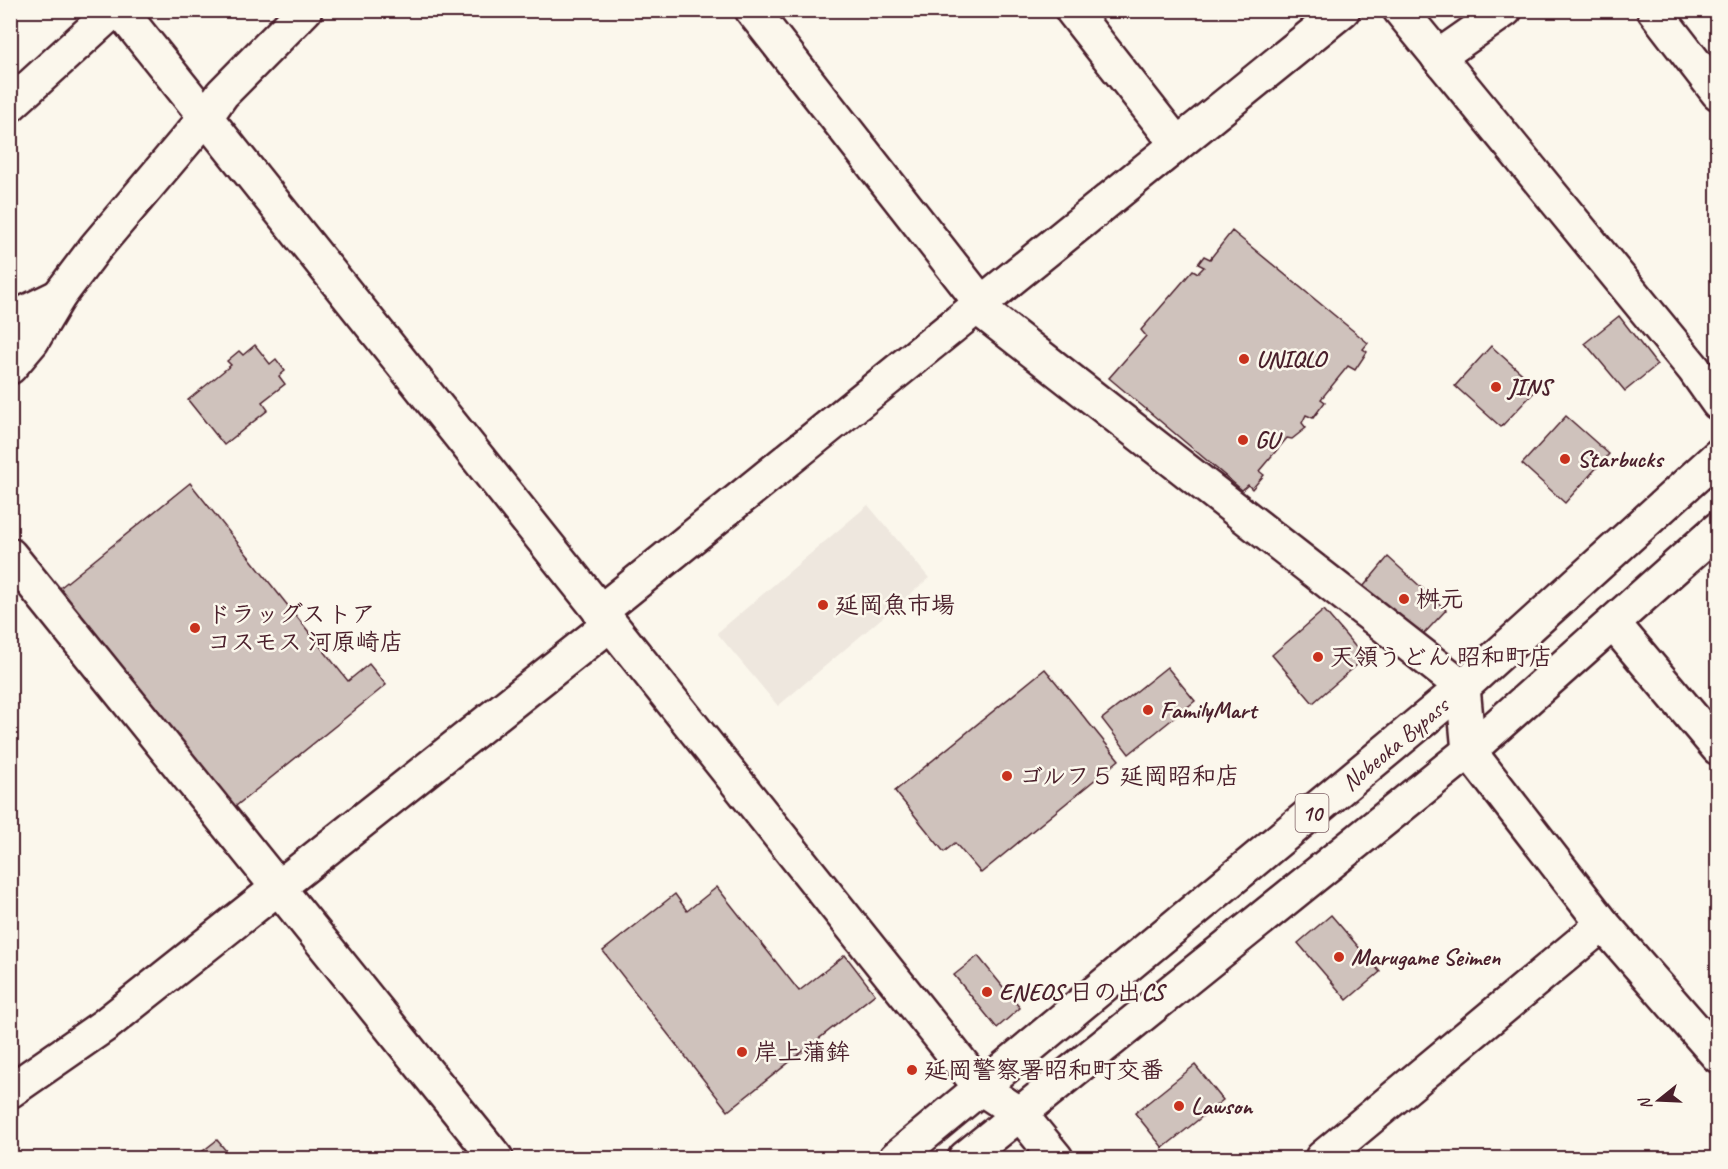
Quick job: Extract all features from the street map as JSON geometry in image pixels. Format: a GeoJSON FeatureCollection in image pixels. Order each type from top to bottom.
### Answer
{"type":"FeatureCollection","features":[{"type":"Feature","properties":{"kind":"main road"},"geometry":{"type":"LineString","coordinates":[[10,105],[114,10]]}},
{"type":"Feature","properties":{"kind":"main road"},"geometry":{"type":"LineString","coordinates":[[120,10],[981,1088],[1020,1114],[1056,1158]]}},
{"type":"Feature","properties":{"kind":"main road"},"geometry":{"type":"LineString","coordinates":[[10,367],[32,341],[59,296],[96,247],[222,94],[305,10]]}},
{"type":"Feature","properties":{"kind":"main road"},"geometry":{"type":"LineString","coordinates":[[752,10],[980,306],[1463,687],[1469,751],[1603,924],[1718,1056]]}},
{"type":"Feature","properties":{"kind":"main road"},"geometry":{"type":"LineString","coordinates":[[1072,10],[1177,144]]}},
{"type":"Feature","properties":{"kind":"main road"},"geometry":{"type":"LineString","coordinates":[[10,1091],[105,1025],[278,889],[980,306],[1343,10]]}},
{"type":"Feature","properties":{"kind":"main road"},"geometry":{"type":"LineString","coordinates":[[1400,10],[1694,369],[1718,403]]}},
{"type":"Feature","properties":{"kind":"main road"},"geometry":{"type":"LineString","coordinates":[[1438,57],[1505,10]]}},
{"type":"Feature","properties":{"kind":"main road"},"geometry":{"type":"LineString","coordinates":[[1654,10],[1718,93]]}},
{"type":"Feature","properties":{"kind":"main road"},"geometry":{"type":"LineString","coordinates":[[10,320],[59,296]]}},
{"type":"Feature","properties":{"kind":"main road","name":"Nobeoka Bypass"},"geometry":{"type":"LineString","coordinates":[[896,1158],[1463,687],[1718,456]]}},
{"type":"Feature","properties":{"kind":"main road","name":"10"},"geometry":{"type":"LineString","coordinates":[[965,1158],[1469,751],[1718,529]]}},
{"type":"Feature","properties":{"kind":"main road"},"geometry":{"type":"LineString","coordinates":[[10,555],[496,1158]]}},
{"type":"Feature","properties":{"kind":"main road"},"geometry":{"type":"LineString","coordinates":[[1613,623],[1718,748]]}},
{"type":"Feature","properties":{"kind":"main road"},"geometry":{"type":"LineString","coordinates":[[1322,1158],[1603,924]]}},
{"type":"Feature","properties":{"kind":"shaded area","name":"延岡魚市場"},"geometry":{"type":"Polygon","coordinates":[[[868,505],[929,578],[778,706],[717,633],[868,505]]]}},
{"type":"Feature","properties":{"kind":"building","name":"UNIQLO"},"geometry":{"type":"Polygon","coordinates":[[[1232,231],[1368,343],[1363,349],[1367,352],[1355,370],[1348,366],[1321,399],[1325,402],[1313,418],[1306,415],[1302,423],[1306,428],[1292,439],[1287,438],[1259,471],[1264,475],[1252,489],[1248,485],[1242,490],[1109,378],[1146,336],[1141,330],[1193,270],[1198,273],[1204,267],[1198,264],[1204,256],[1210,259],[1232,231]]]}},
{"type":"Feature","properties":{"kind":"building"},"geometry":{"type":"Polygon","coordinates":[[[1619,316],[1657,365],[1625,391],[1585,343],[1619,316]]]}},
{"type":"Feature","properties":{"kind":"building"},"geometry":{"type":"Polygon","coordinates":[[[255,345],[270,364],[276,359],[285,371],[279,376],[285,384],[262,402],[268,410],[224,445],[188,400],[231,365],[227,361],[239,351],[243,355],[255,345]]]}},
{"type":"Feature","properties":{"kind":"building","name":"JINS"},"geometry":{"type":"Polygon","coordinates":[[[1491,346],[1538,388],[1501,427],[1455,386],[1491,346]]]}},
{"type":"Feature","properties":{"kind":"building","name":"Starbucks"},"geometry":{"type":"Polygon","coordinates":[[[1566,416],[1609,454],[1565,503],[1522,464],[1566,416]]]}},
{"type":"Feature","properties":{"kind":"building","name":"ドラッグストア コスモス 河原崎店"},"geometry":{"type":"Polygon","coordinates":[[[190,483],[348,681],[369,664],[386,685],[231,810],[56,591],[190,483]]]}},
{"type":"Feature","properties":{"kind":"building","name":"桝元"},"geometry":{"type":"Polygon","coordinates":[[[1388,557],[1446,610],[1419,639],[1363,587],[1388,557]]]}},
{"type":"Feature","properties":{"kind":"building","name":"天領うどん 昭和町店"},"geometry":{"type":"Polygon","coordinates":[[[1324,610],[1365,658],[1313,703],[1272,655],[1324,610]]]}},
{"type":"Feature","properties":{"kind":"building","name":"FamilyMart"},"geometry":{"type":"Polygon","coordinates":[[[1167,667],[1195,701],[1129,754],[1102,719],[1167,667]]]}},
{"type":"Feature","properties":{"kind":"building","name":"ゴルフ５ 延岡昭和店"},"geometry":{"type":"Polygon","coordinates":[[[1045,669],[1119,760],[981,873],[955,843],[944,852],[895,791],[1045,669]]]}},
{"type":"Feature","properties":{"kind":"building","name":"岸上蒲鉾"},"geometry":{"type":"Polygon","coordinates":[[[717,887],[799,991],[845,955],[875,994],[728,1111],[603,951],[675,894],[687,911],[717,887]]]}},
{"type":"Feature","properties":{"kind":"building","name":"Marugame Seimen"},"geometry":{"type":"Polygon","coordinates":[[[1331,915],[1380,972],[1347,1000],[1298,943],[1331,915]]]}},
{"type":"Feature","properties":{"kind":"building","name":"ENEOS 日の出CS"},"geometry":{"type":"Polygon","coordinates":[[[978,956],[1020,1008],[997,1028],[954,975],[978,956]]]}},
{"type":"Feature","properties":{"kind":"building","name":"Lawson"},"geometry":{"type":"Polygon","coordinates":[[[1195,1065],[1223,1100],[1163,1148],[1135,1113],[1195,1065]]]}},
{"type":"Feature","properties":{"kind":"building"},"geometry":{"type":"Polygon","coordinates":[[[217,1140],[232,1158],[194,1158],[217,1140]]]}},
{"type":"Feature","properties":{"kind":"place","name":"UNIQLO"},"geometry":{"type":"Point","coordinates":[1244,359]}},
{"type":"Feature","properties":{"kind":"place","name":"JINS"},"geometry":{"type":"Point","coordinates":[1496,387]}},
{"type":"Feature","properties":{"kind":"place","name":"GU"},"geometry":{"type":"Point","coordinates":[1243,440]}},
{"type":"Feature","properties":{"kind":"place","name":"Starbucks"},"geometry":{"type":"Point","coordinates":[1565,459]}},
{"type":"Feature","properties":{"kind":"place","name":"桝元"},"geometry":{"type":"Point","coordinates":[1404,599]}},
{"type":"Feature","properties":{"kind":"place","name":"延岡魚市場"},"geometry":{"type":"Point","coordinates":[823,605]}},
{"type":"Feature","properties":{"kind":"place","name":"ドラッグストア コスモス 河原崎店"},"geometry":{"type":"Point","coordinates":[195,628]}},
{"type":"Feature","properties":{"kind":"place","name":"天領うどん 昭和町店"},"geometry":{"type":"Point","coordinates":[1318,657]}},
{"type":"Feature","properties":{"kind":"place","name":"FamilyMart"},"geometry":{"type":"Point","coordinates":[1148,710]}},
{"type":"Feature","properties":{"kind":"place","name":"ゴルフ５ 延岡昭和店"},"geometry":{"type":"Point","coordinates":[1007,776]}},
{"type":"Feature","properties":{"kind":"place","name":"Marugame Seimen"},"geometry":{"type":"Point","coordinates":[1339,957]}},
{"type":"Feature","properties":{"kind":"place","name":"ENEOS 日の出CS"},"geometry":{"type":"Point","coordinates":[987,992]}},
{"type":"Feature","properties":{"kind":"place","name":"岸上蒲鉾"},"geometry":{"type":"Point","coordinates":[742,1052]}},
{"type":"Feature","properties":{"kind":"place","name":"延岡警察署昭和町交番"},"geometry":{"type":"Point","coordinates":[912,1070]}},
{"type":"Feature","properties":{"kind":"place","name":"Lawson"},"geometry":{"type":"Point","coordinates":[1179,1106]}}]}
